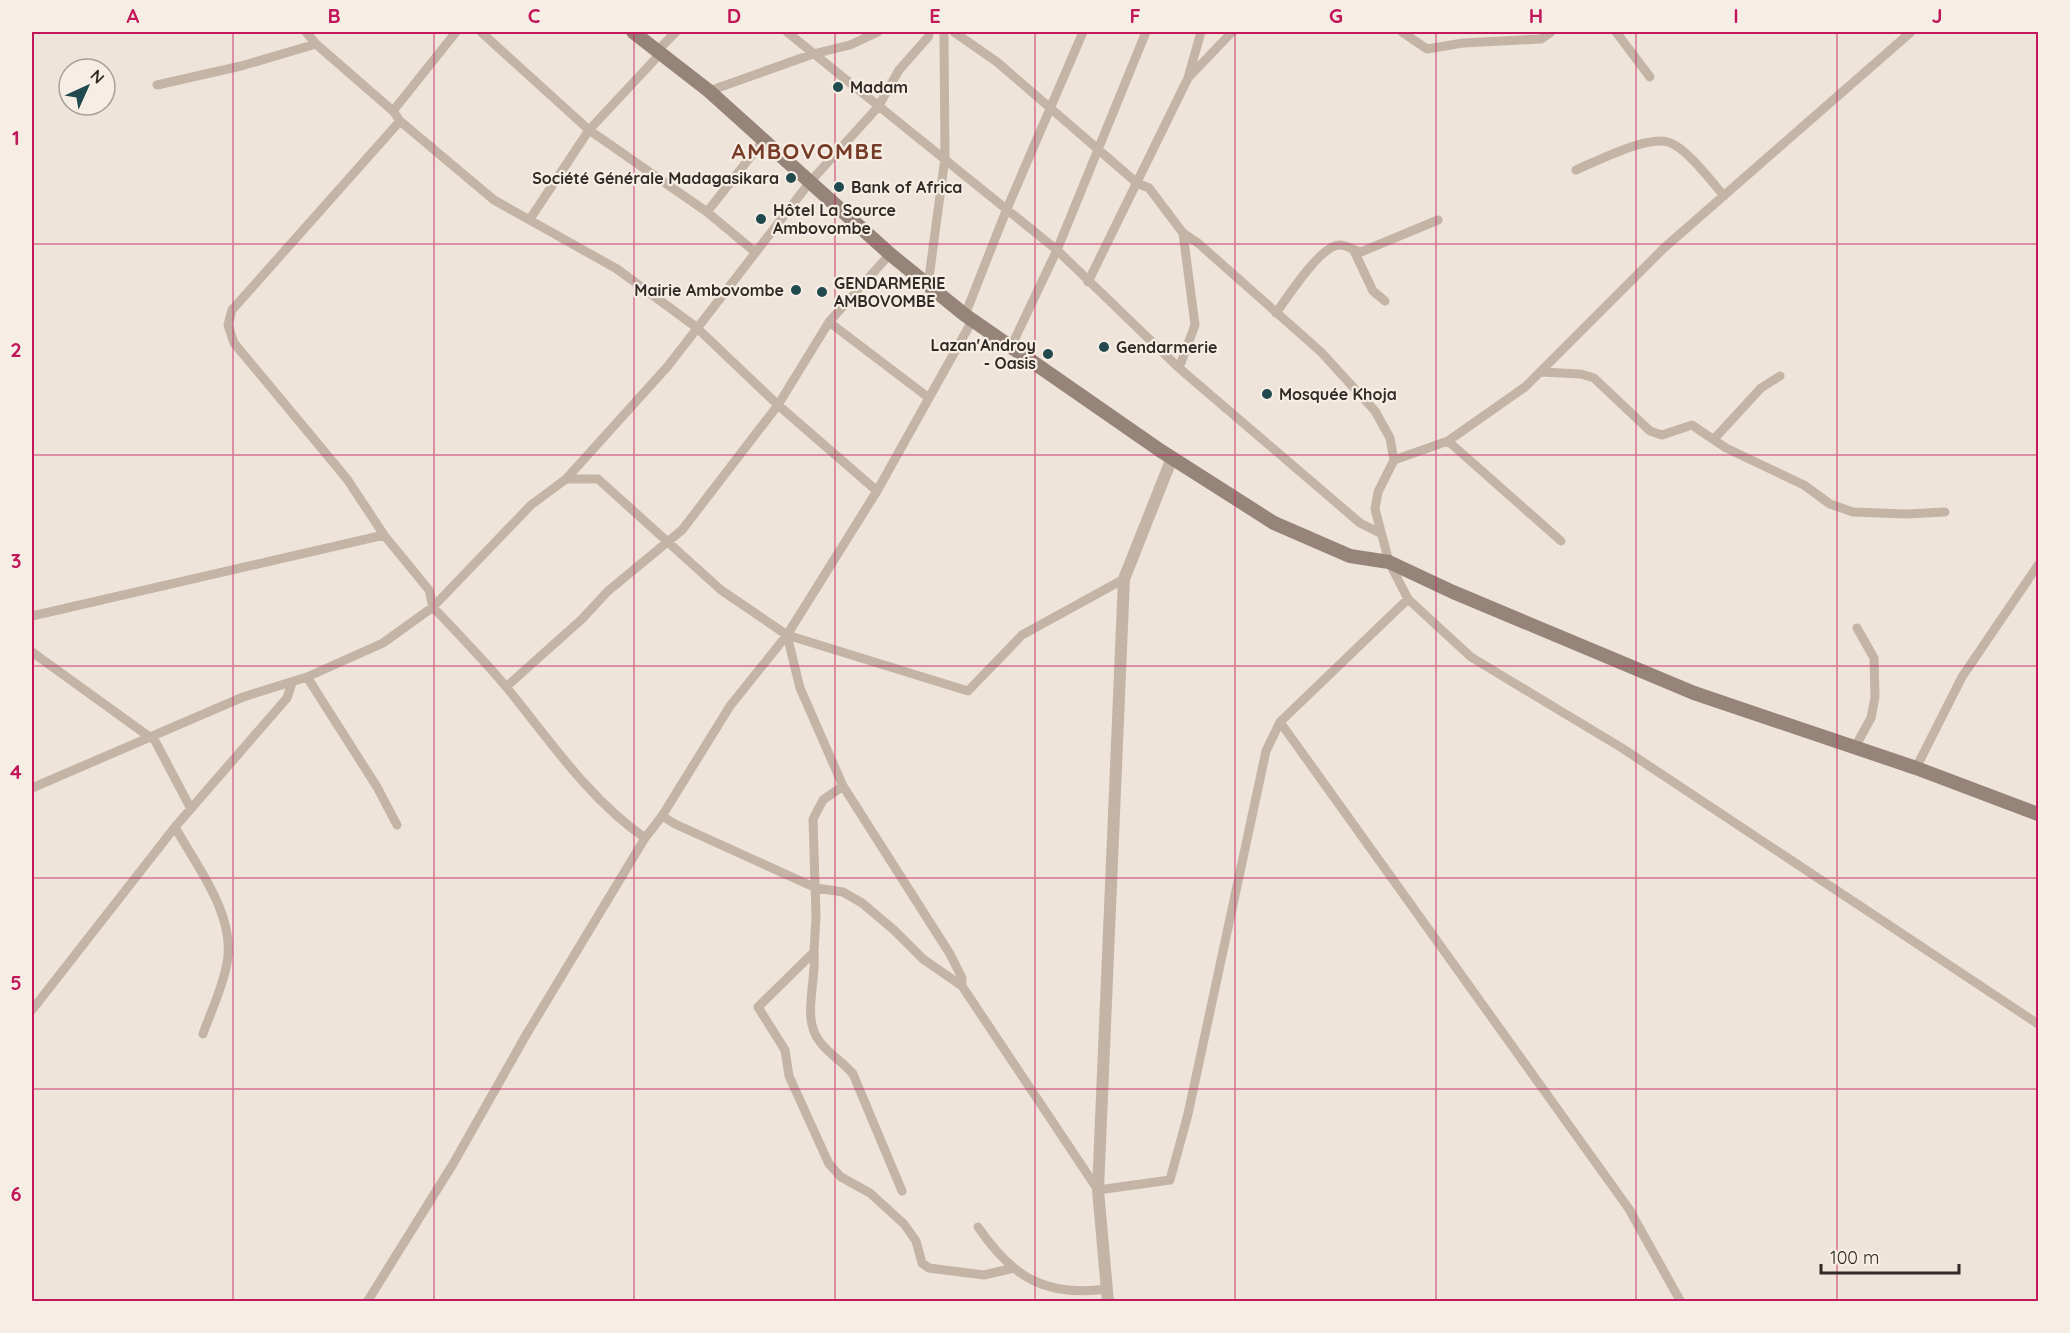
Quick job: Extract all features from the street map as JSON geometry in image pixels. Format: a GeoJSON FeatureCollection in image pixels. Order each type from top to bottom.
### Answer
{"type":"FeatureCollection","features":[{"type":"Feature","properties":{"kind":"main road"},"geometry":{"type":"LineString","coordinates":[[633,32],[709,91],[890,255],[968,318],[1172,458],[1274,523],[1350,556],[1389,562],[1453,592],[1694,693],[1916,768],[2038,814]]}},
{"type":"Feature","properties":{"kind":"street"},"geometry":{"type":"LineString","coordinates":[[306,32],[316,44],[393,111],[400,121],[478,188],[512,211],[616,269],[696,327],[778,405],[877,491]]}},
{"type":"Feature","properties":{"kind":"street"},"geometry":{"type":"LineString","coordinates":[[393,111],[456,32]]}},
{"type":"Feature","properties":{"kind":"street"},"geometry":{"type":"LineString","coordinates":[[481,32],[589,130],[707,212],[754,251]]}},
{"type":"Feature","properties":{"kind":"street"},"geometry":{"type":"LineString","coordinates":[[530,219],[589,130],[676,32]]}},
{"type":"Feature","properties":{"kind":"street"},"geometry":{"type":"LineString","coordinates":[[787,32],[1057,250],[1179,368],[1360,524],[1380,532]]}},
{"type":"Feature","properties":{"kind":"street"},"geometry":{"type":"LineString","coordinates":[[709,91],[813,54],[850,45],[878,32]]}},
{"type":"Feature","properties":{"kind":"street"},"geometry":{"type":"LineString","coordinates":[[954,32],[997,62],[1137,183],[1149,188],[1183,233],[1198,243],[1321,352],[1375,411],[1390,438],[1394,460],[1378,492],[1375,509],[1389,562],[1408,599],[1471,657],[1622,748],[2038,1024]]}},
{"type":"Feature","properties":{"kind":"street"},"geometry":{"type":"LineString","coordinates":[[367,1302],[453,1164],[526,1035],[645,838],[662,816],[730,706],[787,635],[877,491],[929,398],[968,318],[1006,211],[1083,32]]}},
{"type":"Feature","properties":{"kind":"street"},"geometry":{"type":"LineString","coordinates":[[1010,349],[1057,250],[1146,32]]}},
{"type":"Feature","properties":{"kind":"street"},"geometry":{"type":"LineString","coordinates":[[1088,282],[1188,78],[1201,32]]}},
{"type":"Feature","properties":{"kind":"street"},"geometry":{"type":"LineString","coordinates":[[1188,78],[1232,32]]}},
{"type":"Feature","properties":{"kind":"street"},"geometry":{"type":"LineString","coordinates":[[1402,32],[1427,49],[1462,43],[1541,39],[1551,32]]}},
{"type":"Feature","properties":{"kind":"street"},"geometry":{"type":"LineString","coordinates":[[1616,32],[1650,77]]}},
{"type":"Feature","properties":{"kind":"street"},"geometry":{"type":"LineString","coordinates":[[1394,460],[1448,441],[1526,387],[1664,248],[1911,32]]}},
{"type":"Feature","properties":{"kind":"street"},"geometry":{"type":"LineString","coordinates":[[32,788],[243,697],[307,677],[382,643],[433,607],[531,505],[566,480],[668,366],[754,251],[810,182],[878,107],[899,70],[926,34],[946,33],[945,158],[928,285]]}},
{"type":"Feature","properties":{"kind":"street"},"geometry":{"type":"LineString","coordinates":[[157,84],[241,66],[316,44]]}},
{"type":"Feature","properties":{"kind":"street"},"geometry":{"type":"LineString","coordinates":[[400,121],[232,310],[228,325],[234,343],[347,479],[384,535],[429,590],[433,607],[506,687],[591,792],[617,818],[645,838]]}},
{"type":"Feature","properties":{"kind":"street"},"geometry":{"type":"LineString","coordinates":[[707,212],[763,141]]}},
{"type":"Feature","properties":{"kind":"street"},"geometry":{"type":"LineString","coordinates":[[1576,170],[1648,142],[1668,142],[1681,149],[1724,196]]}},
{"type":"Feature","properties":{"kind":"street"},"geometry":{"type":"LineString","coordinates":[[1276,313],[1323,254],[1340,244],[1361,252],[1438,220]]}},
{"type":"Feature","properties":{"kind":"street"},"geometry":{"type":"LineString","coordinates":[[1179,368],[1195,325],[1183,233]]}},
{"type":"Feature","properties":{"kind":"street"},"geometry":{"type":"LineString","coordinates":[[1354,251],[1373,291],[1384,301]]}},
{"type":"Feature","properties":{"kind":"street"},"geometry":{"type":"LineString","coordinates":[[506,687],[582,619],[608,591],[682,530],[778,405],[829,322],[890,255]]}},
{"type":"Feature","properties":{"kind":"street"},"geometry":{"type":"LineString","coordinates":[[829,322],[929,398]]}},
{"type":"Feature","properties":{"kind":"street"},"geometry":{"type":"LineString","coordinates":[[1541,372],[1581,374],[1594,378],[1650,431],[1662,435],[1692,424],[1726,448],[1804,485],[1830,504],[1853,512],[1905,514],[1945,512]]}},
{"type":"Feature","properties":{"kind":"street"},"geometry":{"type":"LineString","coordinates":[[1714,439],[1761,388],[1780,376]]}},
{"type":"Feature","properties":{"kind":"street"},"geometry":{"type":"LineString","coordinates":[[1448,441],[1562,541]]}},
{"type":"Feature","properties":{"kind":"street"},"geometry":{"type":"LineString","coordinates":[[978,1227],[994,1251],[1033,1282],[1059,1290],[1108,1295],[1098,1190],[1124,579],[1172,458]]}},
{"type":"Feature","properties":{"kind":"street"},"geometry":{"type":"LineString","coordinates":[[566,480],[598,479],[721,590],[787,635],[968,691],[1022,635],[1124,579]]}},
{"type":"Feature","properties":{"kind":"street"},"geometry":{"type":"LineString","coordinates":[[32,616],[384,535]]}},
{"type":"Feature","properties":{"kind":"street"},"geometry":{"type":"LineString","coordinates":[[1916,768],[1962,677],[2038,565]]}},
{"type":"Feature","properties":{"kind":"street"},"geometry":{"type":"LineString","coordinates":[[1098,1190],[1170,1179],[1191,1103],[1257,782],[1266,751],[1280,722],[1408,599]]}},
{"type":"Feature","properties":{"kind":"street"},"geometry":{"type":"LineString","coordinates":[[1855,747],[1871,718],[1875,697],[1874,658],[1857,628]]}},
{"type":"Feature","properties":{"kind":"street"},"geometry":{"type":"LineString","coordinates":[[787,635],[800,688],[843,786],[950,954],[962,978],[962,986]]}},
{"type":"Feature","properties":{"kind":"street"},"geometry":{"type":"LineString","coordinates":[[32,652],[152,737],[191,808]]}},
{"type":"Feature","properties":{"kind":"street"},"geometry":{"type":"LineString","coordinates":[[307,677],[377,787],[397,825]]}},
{"type":"Feature","properties":{"kind":"street"},"geometry":{"type":"LineString","coordinates":[[32,1010],[175,827],[287,698],[292,683]]}},
{"type":"Feature","properties":{"kind":"street"},"geometry":{"type":"LineString","coordinates":[[1280,722],[1629,1209],[1681,1302]]}},
{"type":"Feature","properties":{"kind":"street"},"geometry":{"type":"LineString","coordinates":[[843,786],[823,800],[813,819],[816,967],[810,1024],[818,1040],[835,1060],[844,1063],[853,1074],[902,1191]]}},
{"type":"Feature","properties":{"kind":"street"},"geometry":{"type":"LineString","coordinates":[[662,816],[816,888],[843,892],[862,903],[923,959],[962,986],[1098,1190]]}},
{"type":"Feature","properties":{"kind":"street"},"geometry":{"type":"LineString","coordinates":[[175,827],[222,913],[228,936],[227,963],[203,1034]]}},
{"type":"Feature","properties":{"kind":"street"},"geometry":{"type":"LineString","coordinates":[[814,952],[758,1007],[785,1050],[789,1076],[830,1164],[841,1177],[870,1193],[903,1224],[916,1241],[922,1263],[929,1268],[984,1275],[1014,1268]]}},
{"type":"Feature","properties":{"kind":"place","name":"Madam"},"geometry":{"type":"Point","coordinates":[838,87]}},
{"type":"Feature","properties":{"kind":"place","name":"Société Générale Madagasikara"},"geometry":{"type":"Point","coordinates":[791,178]}},
{"type":"Feature","properties":{"kind":"place","name":"Bank of Africa"},"geometry":{"type":"Point","coordinates":[839,187]}},
{"type":"Feature","properties":{"kind":"place","name":"Hôtel La Source Ambovombe"},"geometry":{"type":"Point","coordinates":[761,219]}},
{"type":"Feature","properties":{"kind":"place","name":"Mairie Ambovombe"},"geometry":{"type":"Point","coordinates":[796,290]}},
{"type":"Feature","properties":{"kind":"place","name":"GENDARMERIE AMBOVOMBE"},"geometry":{"type":"Point","coordinates":[822,292]}},
{"type":"Feature","properties":{"kind":"place","name":"Gendarmerie"},"geometry":{"type":"Point","coordinates":[1104,347]}},
{"type":"Feature","properties":{"kind":"place","name":"Lazan'Androy - Oasis"},"geometry":{"type":"Point","coordinates":[1048,354]}},
{"type":"Feature","properties":{"kind":"place","name":"Mosquée Khoja"},"geometry":{"type":"Point","coordinates":[1267,394]}},
{"type":"Feature","properties":{"kind":"district","name":"AMBOVOMBE"},"geometry":{"type":"Point","coordinates":[808,151]}}]}
